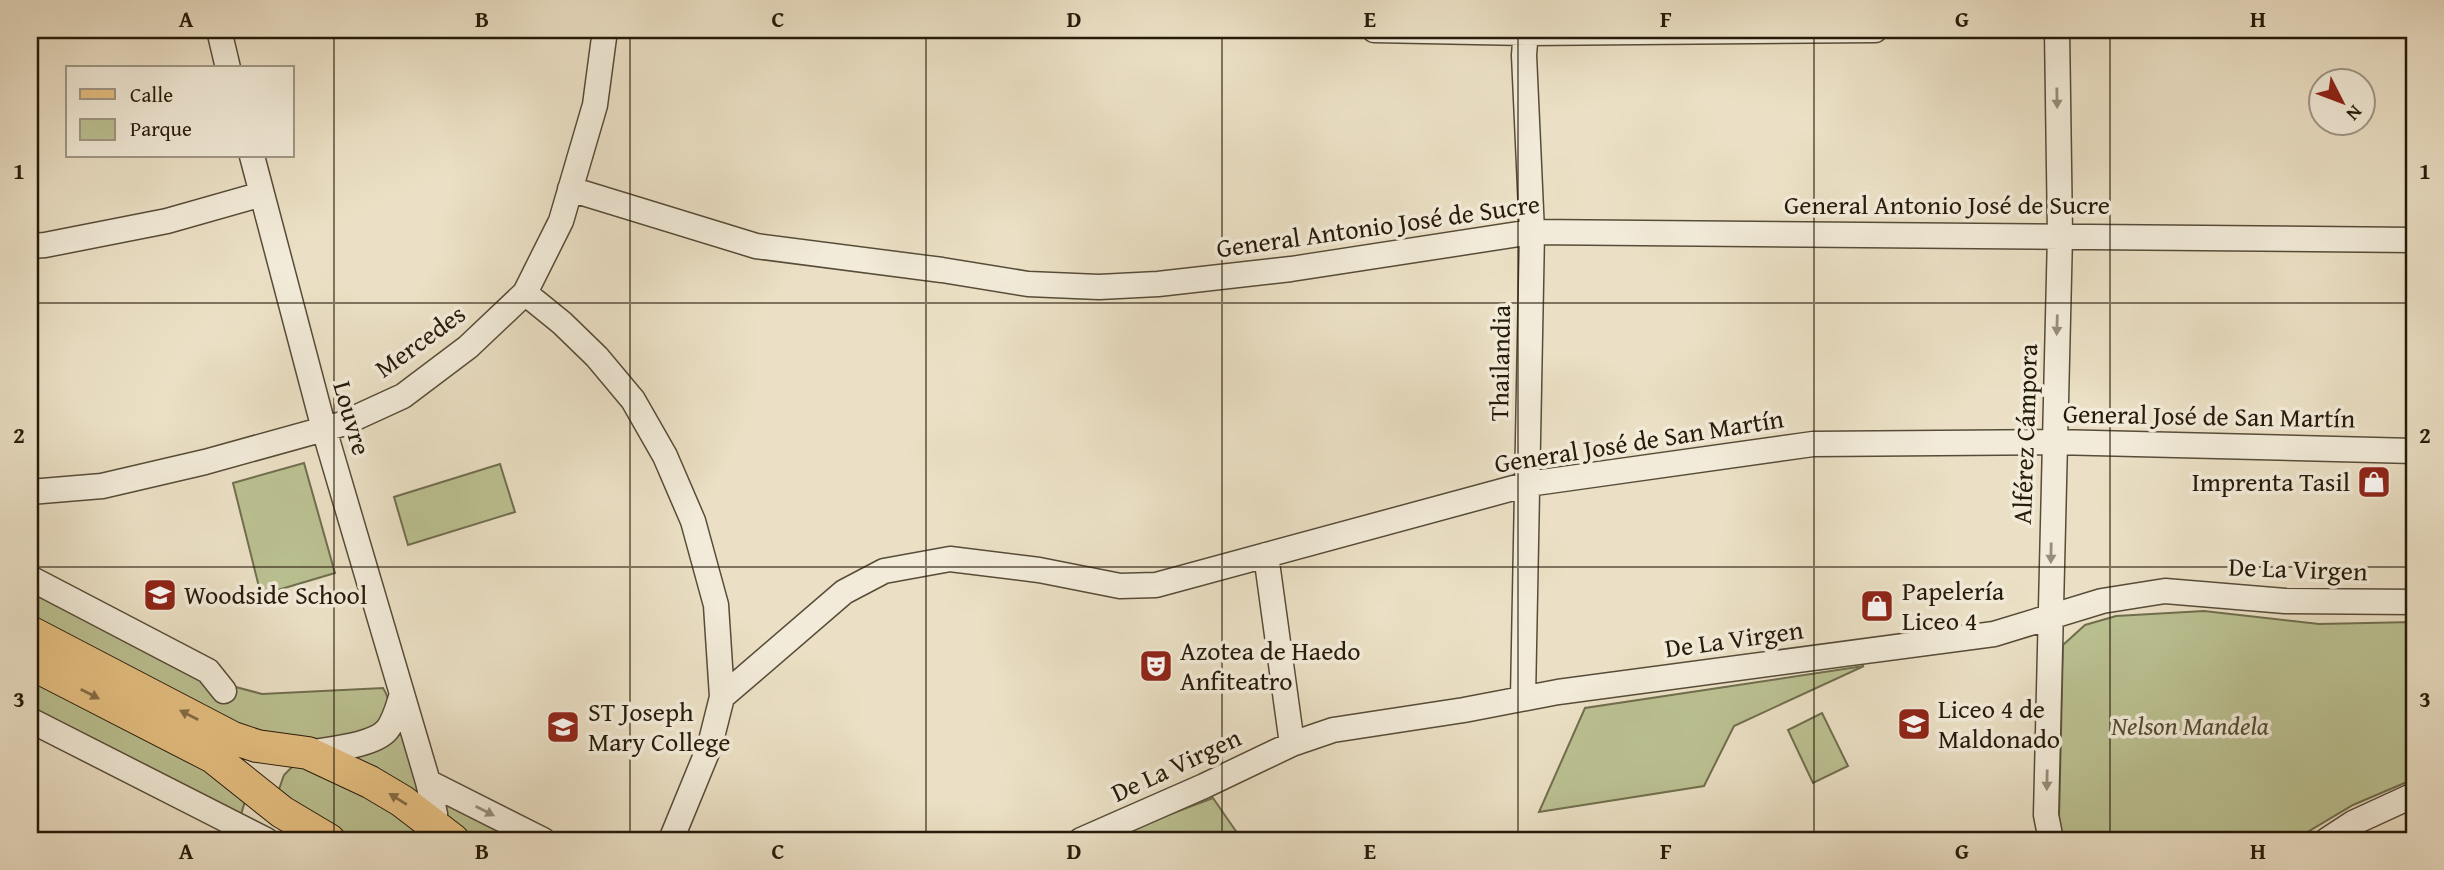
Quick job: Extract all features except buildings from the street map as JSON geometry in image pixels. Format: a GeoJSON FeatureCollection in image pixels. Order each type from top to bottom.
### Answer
{"type":"FeatureCollection","features":[{"type":"Feature","properties":{"kind":"main road"},"geometry":{"type":"LineString","coordinates":[[30,632],[233,738],[257,746],[308,754],[391,794],[440,835]]}},
{"type":"Feature","properties":{"kind":"main road"},"geometry":{"type":"LineString","coordinates":[[30,663],[214,757],[282,812],[329,840]]}},
{"type":"Feature","properties":{"kind":"main road"},"geometry":{"type":"LineString","coordinates":[[262,794],[278,766],[288,758],[308,754]]}},
{"type":"Feature","properties":{"kind":"street"},"geometry":{"type":"LineString","coordinates":[[219,30],[228,66]]}},
{"type":"Feature","properties":{"kind":"street","name":"Mercedes"},"geometry":{"type":"LineString","coordinates":[[30,492],[102,486],[205,462],[342,424],[403,396],[468,347],[525,293],[561,221],[595,105],[605,30]]}},
{"type":"Feature","properties":{"kind":"street"},"geometry":{"type":"LineString","coordinates":[[1374,30],[1875,30]]}},
{"type":"Feature","properties":{"kind":"street","name":"Alférez Cámpora"},"geometry":{"type":"LineString","coordinates":[[2051,840],[2046,815],[2060,235],[2057,30]]}},
{"type":"Feature","properties":{"kind":"street","name":"Thailandia"},"geometry":{"type":"LineString","coordinates":[[1523,698],[1532,232],[1524,55],[1527,32]]}},
{"type":"Feature","properties":{"kind":"street","name":"Louvre"},"geometry":{"type":"LineString","coordinates":[[253,158],[324,429],[428,782],[440,835]]}},
{"type":"Feature","properties":{"kind":"street","name":"General Antonio José de Sucre"},"geometry":{"type":"LineString","coordinates":[[570,190],[756,246],[1028,284],[1099,287],[1158,284],[1291,270],[1532,232],[2414,240]]}},
{"type":"Feature","properties":{"kind":"street"},"geometry":{"type":"LineString","coordinates":[[30,246],[167,221],[262,194]]}},
{"type":"Feature","properties":{"kind":"street"},"geometry":{"type":"LineString","coordinates":[[525,293],[562,323],[597,357],[633,400],[665,456],[693,521],[716,605],[722,697],[710,746],[671,840]]}},
{"type":"Feature","properties":{"kind":"street","name":"General José de San Martín"},"geometry":{"type":"LineString","coordinates":[[722,697],[844,593],[884,570],[950,559],[1039,570],[1120,586],[1144,586],[1194,576],[1528,484],[1813,444],[2053,442],[2414,451]]}},
{"type":"Feature","properties":{"kind":"street"},"geometry":{"type":"LineString","coordinates":[[1266,555],[1292,744]]}},
{"type":"Feature","properties":{"kind":"street"},"geometry":{"type":"LineString","coordinates":[[30,578],[208,671],[224,691]]}},
{"type":"Feature","properties":{"kind":"street","name":"De La Virgen"},"geometry":{"type":"LineString","coordinates":[[1081,840],[1292,744],[1333,730],[1523,698],[1994,634],[2102,601],[2165,591],[2285,601],[2414,602]]}},
{"type":"Feature","properties":{"kind":"street"},"geometry":{"type":"LineString","coordinates":[[308,754],[374,738],[386,731],[394,718],[402,694]]}},
{"type":"Feature","properties":{"kind":"street"},"geometry":{"type":"LineString","coordinates":[[30,720],[250,837],[262,794]]}},
{"type":"Feature","properties":{"kind":"street"},"geometry":{"type":"LineString","coordinates":[[428,782],[543,840]]}},
{"type":"Feature","properties":{"kind":"street"},"geometry":{"type":"LineString","coordinates":[[2327,840],[2353,823],[2414,795]]}},
{"type":"Feature","properties":{"kind":"green space"},"geometry":{"type":"Polygon","coordinates":[[[304,463],[335,573],[261,595],[233,483],[304,463]]]}},
{"type":"Feature","properties":{"kind":"green space"},"geometry":{"type":"Polygon","coordinates":[[[500,464],[515,512],[408,545],[394,497],[500,464]]]}},
{"type":"Feature","properties":{"kind":"green space"},"geometry":{"type":"Polygon","coordinates":[[[30,589],[232,686],[262,694],[383,688],[388,699],[388,708],[379,728],[318,745],[252,731],[30,624],[30,589]]]}},
{"type":"Feature","properties":{"kind":"green space","name":"Nelson Mandela"},"geometry":{"type":"Polygon","coordinates":[[[2204,611],[2319,624],[2414,622],[2414,779],[2353,805],[2294,840],[2062,840],[2059,820],[2063,645],[2085,625],[2116,616],[2204,611]]]}},
{"type":"Feature","properties":{"kind":"green space"},"geometry":{"type":"Polygon","coordinates":[[[1864,666],[1734,726],[1704,786],[1539,812],[1585,708],[1864,666]]]}},
{"type":"Feature","properties":{"kind":"green space"},"geometry":{"type":"Polygon","coordinates":[[[30,672],[189,752],[245,801],[240,818],[30,709],[30,672]]]}},
{"type":"Feature","properties":{"kind":"green space"},"geometry":{"type":"Polygon","coordinates":[[[1822,713],[1848,766],[1813,783],[1788,730],[1822,713]]]}},
{"type":"Feature","properties":{"kind":"green space"},"geometry":{"type":"Polygon","coordinates":[[[402,717],[428,806],[341,754],[402,717]]]}},
{"type":"Feature","properties":{"kind":"green space"},"geometry":{"type":"Polygon","coordinates":[[[294,765],[309,766],[383,800],[416,832],[416,840],[345,840],[300,815],[278,792],[284,775],[294,765]]]}},
{"type":"Feature","properties":{"kind":"green space"},"geometry":{"type":"Polygon","coordinates":[[[1213,798],[1242,840],[1113,840],[1152,821],[1213,798]]]}},
{"type":"Feature","properties":{"kind":"green space"},"geometry":{"type":"Polygon","coordinates":[[[446,803],[526,840],[467,840],[450,825],[443,808],[446,803]]]}},
{"type":"Feature","properties":{"kind":"place","name":"Imprenta Tasil"},"geometry":{"type":"Point","coordinates":[2374,482]}},
{"type":"Feature","properties":{"kind":"place","name":"Woodside School"},"geometry":{"type":"Point","coordinates":[160,595]}},
{"type":"Feature","properties":{"kind":"place","name":"Papelería Liceo 4"},"geometry":{"type":"Point","coordinates":[1877,606]}},
{"type":"Feature","properties":{"kind":"place","name":"Azotea de Haedo Anfiteatro"},"geometry":{"type":"Point","coordinates":[1156,666]}},
{"type":"Feature","properties":{"kind":"place","name":"Liceo 4 de Maldonado"},"geometry":{"type":"Point","coordinates":[1914,724]}},
{"type":"Feature","properties":{"kind":"place","name":"ST Joseph Mary College"},"geometry":{"type":"Point","coordinates":[563,727]}}]}
